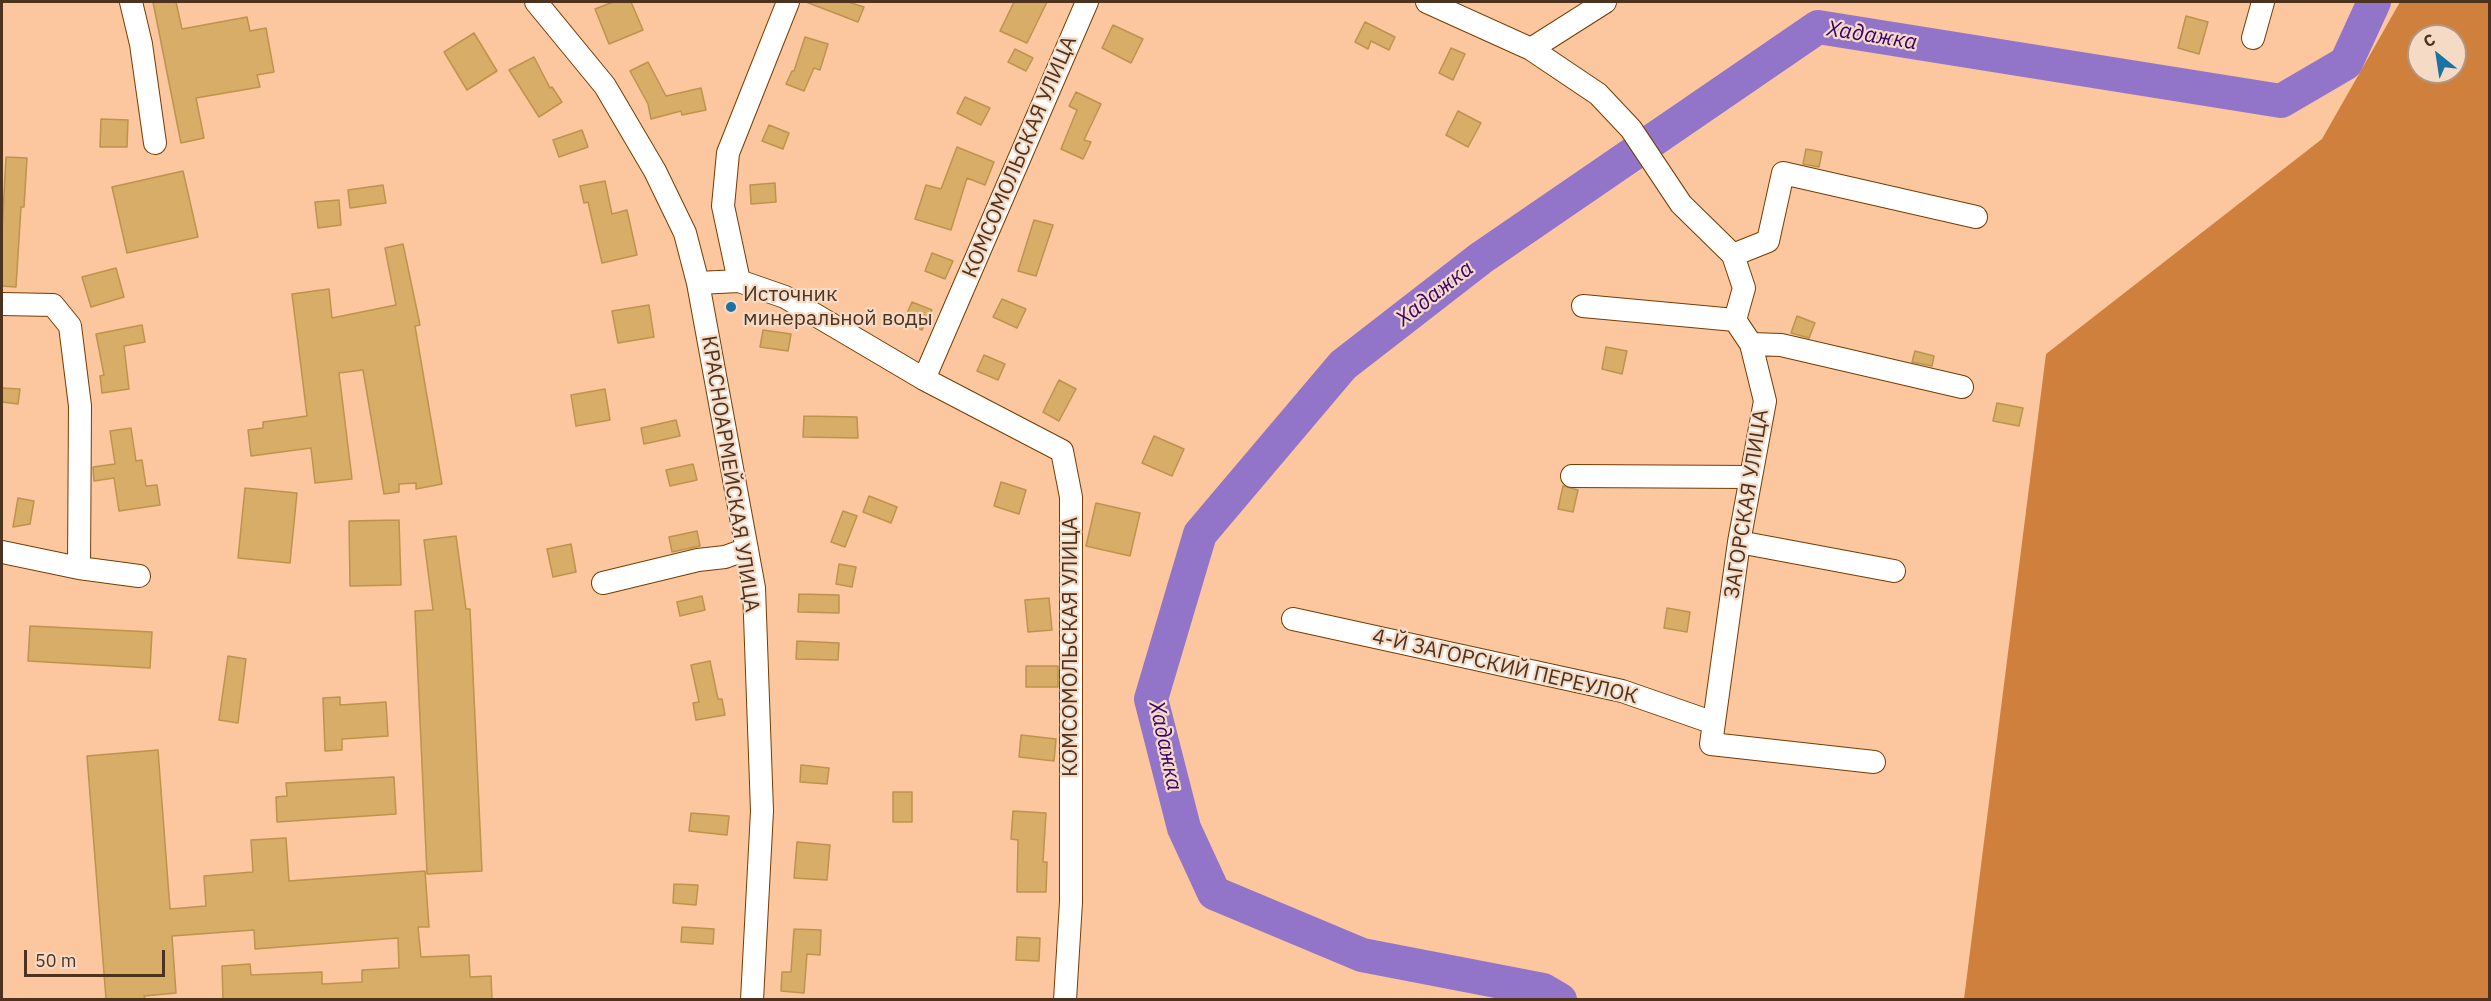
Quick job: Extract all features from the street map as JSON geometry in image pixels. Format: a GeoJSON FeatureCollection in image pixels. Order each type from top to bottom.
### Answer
{"type":"FeatureCollection","features":[{"type":"Feature","properties":{"kind":"street"},"geometry":{"type":"LineString","coordinates":[[131,2],[141,44],[155,143]]}},
{"type":"Feature","properties":{"kind":"street","name":"КРАСНОАРМЕЙСКАЯ УЛИЦА"},"geometry":{"type":"LineString","coordinates":[[537,2],[605,86],[655,171],[685,233],[698,283],[753,588],[762,810],[752,999]]}},
{"type":"Feature","properties":{"kind":"street"},"geometry":{"type":"LineString","coordinates":[[698,283],[739,281],[723,206],[728,153],[788,2]]}},
{"type":"Feature","properties":{"kind":"street","name":"КОМСОМОЛЬСКАЯ УЛИЦА"},"geometry":{"type":"LineString","coordinates":[[924,379],[1087,2]]}},
{"type":"Feature","properties":{"kind":"street"},"geometry":{"type":"LineString","coordinates":[[1428,2],[1531,49],[1598,94],[1631,129],[1681,204],[1733,255],[1744,288],[1735,320],[1583,306]]}},
{"type":"Feature","properties":{"kind":"street"},"geometry":{"type":"LineString","coordinates":[[1531,49],[1605,2]]}},
{"type":"Feature","properties":{"kind":"street"},"geometry":{"type":"LineString","coordinates":[[2253,38],[2263,2]]}},
{"type":"Feature","properties":{"kind":"street"},"geometry":{"type":"LineString","coordinates":[[1733,255],[1768,241],[1783,173],[1976,217]]}},
{"type":"Feature","properties":{"kind":"street","name":"КОМСОМОЛЬСКАЯ УЛИЦА"},"geometry":{"type":"LineString","coordinates":[[739,281],[785,297],[924,379],[1062,451],[1071,497],[1071,902],[1065,999]]}},
{"type":"Feature","properties":{"kind":"street"},"geometry":{"type":"LineString","coordinates":[[2,304],[53,305],[70,326],[80,406],[79,568]]}},
{"type":"Feature","properties":{"kind":"street","name":"ЗАГОРСКАЯ УЛИЦА"},"geometry":{"type":"LineString","coordinates":[[1713,734],[1739,542],[1765,401],[1751,344],[1735,320]]}},
{"type":"Feature","properties":{"kind":"street"},"geometry":{"type":"LineString","coordinates":[[1751,344],[1781,345],[1962,387]]}},
{"type":"Feature","properties":{"kind":"street"},"geometry":{"type":"LineString","coordinates":[[1572,476],[1751,477]]}},
{"type":"Feature","properties":{"kind":"street"},"geometry":{"type":"LineString","coordinates":[[1739,542],[1894,571]]}},
{"type":"Feature","properties":{"kind":"street"},"geometry":{"type":"LineString","coordinates":[[603,583],[747,549]]}},
{"type":"Feature","properties":{"kind":"street"},"geometry":{"type":"LineString","coordinates":[[2,552],[79,568],[139,576]]}},
{"type":"Feature","properties":{"kind":"street","name":"4-Й ЗАГОРСКИЙ ПЕРЕУЛОК"},"geometry":{"type":"LineString","coordinates":[[1293,619],[1622,691],[1713,734],[1874,762]]}},
{"type":"Feature","properties":{"kind":"shaded area"},"geometry":{"type":"Polygon","coordinates":[[[2400,2],[2489,2],[2489,999],[1964,999],[2046,354],[2322,139],[2400,2]]]}},
{"type":"Feature","properties":{"kind":"building"},"geometry":{"type":"Polygon","coordinates":[[[153,2],[176,2],[182,29],[247,17],[250,31],[266,28],[274,72],[257,75],[260,87],[196,98],[204,138],[181,143],[153,2]]]}},
{"type":"Feature","properties":{"kind":"building"},"geometry":{"type":"Polygon","coordinates":[[[613,2],[631,2],[643,30],[609,44],[595,9],[613,2]]]}},
{"type":"Feature","properties":{"kind":"building"},"geometry":{"type":"Polygon","coordinates":[[[806,2],[848,2],[864,7],[858,22],[806,2]]]}},
{"type":"Feature","properties":{"kind":"building"},"geometry":{"type":"Polygon","coordinates":[[[1014,2],[1047,2],[1027,43],[1000,31],[1014,2]]]}},
{"type":"Feature","properties":{"kind":"building"},"geometry":{"type":"Polygon","coordinates":[[[2186,16],[2208,22],[2199,54],[2178,48],[2186,16]]]}},
{"type":"Feature","properties":{"kind":"building"},"geometry":{"type":"Polygon","coordinates":[[[1365,22],[1395,37],[1389,50],[1371,41],[1368,49],[1355,42],[1365,22]]]}},
{"type":"Feature","properties":{"kind":"building"},"geometry":{"type":"Polygon","coordinates":[[[1113,25],[1143,39],[1131,63],[1102,48],[1113,25]]]}},
{"type":"Feature","properties":{"kind":"building"},"geometry":{"type":"Polygon","coordinates":[[[474,33],[497,71],[467,90],[444,52],[474,33]]]}},
{"type":"Feature","properties":{"kind":"building"},"geometry":{"type":"Polygon","coordinates":[[[805,37],[828,44],[820,70],[814,68],[804,91],[786,84],[794,71],[805,37]]]}},
{"type":"Feature","properties":{"kind":"building"},"geometry":{"type":"Polygon","coordinates":[[[1451,48],[1465,54],[1453,80],[1439,73],[1451,48]]]}},
{"type":"Feature","properties":{"kind":"building"},"geometry":{"type":"Polygon","coordinates":[[[1015,49],[1033,58],[1026,71],[1008,62],[1015,49]]]}},
{"type":"Feature","properties":{"kind":"building"},"geometry":{"type":"Polygon","coordinates":[[[534,57],[550,88],[552,87],[562,102],[539,117],[509,70],[534,57]]]}},
{"type":"Feature","properties":{"kind":"building"},"geometry":{"type":"Polygon","coordinates":[[[648,62],[666,96],[701,88],[706,110],[682,115],[681,111],[651,119],[648,104],[630,71],[648,62]]]}},
{"type":"Feature","properties":{"kind":"building"},"geometry":{"type":"Polygon","coordinates":[[[1076,92],[1101,104],[1084,140],[1091,142],[1083,159],[1061,149],[1077,110],[1069,106],[1076,92]]]}},
{"type":"Feature","properties":{"kind":"building"},"geometry":{"type":"Polygon","coordinates":[[[965,97],[990,108],[981,125],[957,113],[965,97]]]}},
{"type":"Feature","properties":{"kind":"building"},"geometry":{"type":"Polygon","coordinates":[[[1458,111],[1481,123],[1468,147],[1446,135],[1458,111]]]}},
{"type":"Feature","properties":{"kind":"building"},"geometry":{"type":"Polygon","coordinates":[[[101,119],[128,120],[127,147],[100,147],[101,119]]]}},
{"type":"Feature","properties":{"kind":"building"},"geometry":{"type":"Polygon","coordinates":[[[769,125],[789,133],[783,149],[762,141],[769,125]]]}},
{"type":"Feature","properties":{"kind":"building"},"geometry":{"type":"Polygon","coordinates":[[[582,130],[588,147],[559,157],[553,140],[582,130]]]}},
{"type":"Feature","properties":{"kind":"building"},"geometry":{"type":"Polygon","coordinates":[[[957,147],[994,162],[985,185],[967,178],[951,230],[915,219],[926,185],[941,189],[957,147]]]}},
{"type":"Feature","properties":{"kind":"building"},"geometry":{"type":"Polygon","coordinates":[[[1806,149],[1822,152],[1819,167],[1803,164],[1806,149]]]}},
{"type":"Feature","properties":{"kind":"building"},"geometry":{"type":"Polygon","coordinates":[[[6,157],[27,158],[24,207],[21,207],[16,287],[2,286],[6,157]]]}},
{"type":"Feature","properties":{"kind":"building"},"geometry":{"type":"Polygon","coordinates":[[[183,171],[198,237],[127,253],[112,187],[183,171]]]}},
{"type":"Feature","properties":{"kind":"building"},"geometry":{"type":"Polygon","coordinates":[[[605,181],[612,214],[627,210],[637,255],[602,263],[588,202],[584,203],[580,186],[605,181]]]}},
{"type":"Feature","properties":{"kind":"building"},"geometry":{"type":"Polygon","coordinates":[[[775,183],[776,202],[751,204],[750,185],[775,183]]]}},
{"type":"Feature","properties":{"kind":"building"},"geometry":{"type":"Polygon","coordinates":[[[383,185],[386,203],[350,208],[348,190],[383,185]]]}},
{"type":"Feature","properties":{"kind":"building"},"geometry":{"type":"Polygon","coordinates":[[[339,200],[341,225],[318,228],[315,202],[339,200]]]}},
{"type":"Feature","properties":{"kind":"building"},"geometry":{"type":"Polygon","coordinates":[[[1034,220],[1053,225],[1036,276],[1018,271],[1034,220]]]}},
{"type":"Feature","properties":{"kind":"building"},"geometry":{"type":"Polygon","coordinates":[[[403,244],[420,325],[415,326],[442,484],[416,489],[416,483],[399,484],[399,492],[384,494],[363,370],[339,373],[352,479],[315,483],[311,448],[251,456],[248,430],[263,428],[263,422],[307,416],[292,294],[329,289],[332,318],[396,305],[385,248],[403,244]]]}},
{"type":"Feature","properties":{"kind":"building"},"geometry":{"type":"Polygon","coordinates":[[[932,253],[953,261],[945,279],[925,271],[932,253]]]}},
{"type":"Feature","properties":{"kind":"building"},"geometry":{"type":"Polygon","coordinates":[[[116,268],[124,297],[91,307],[82,277],[116,268]]]}},
{"type":"Feature","properties":{"kind":"building"},"geometry":{"type":"Polygon","coordinates":[[[1002,299],[1026,309],[1017,328],[993,317],[1002,299]]]}},
{"type":"Feature","properties":{"kind":"building"},"geometry":{"type":"Polygon","coordinates":[[[912,302],[932,310],[922,330],[903,322],[912,302]]]}},
{"type":"Feature","properties":{"kind":"building"},"geometry":{"type":"Polygon","coordinates":[[[649,305],[654,337],[618,343],[612,311],[649,305]]]}},
{"type":"Feature","properties":{"kind":"building"},"geometry":{"type":"Polygon","coordinates":[[[1797,316],[1815,323],[1809,338],[1791,333],[1797,316]]]}},
{"type":"Feature","properties":{"kind":"building"},"geometry":{"type":"Polygon","coordinates":[[[142,325],[145,342],[124,346],[129,389],[102,393],[100,376],[104,375],[96,334],[142,325]]]}},
{"type":"Feature","properties":{"kind":"building"},"geometry":{"type":"Polygon","coordinates":[[[763,330],[791,334],[788,351],[760,347],[763,330]]]}},
{"type":"Feature","properties":{"kind":"building"},"geometry":{"type":"Polygon","coordinates":[[[1606,347],[1627,351],[1622,374],[1602,369],[1606,347]]]}},
{"type":"Feature","properties":{"kind":"building"},"geometry":{"type":"Polygon","coordinates":[[[1915,351],[1934,356],[1932,366],[1912,362],[1915,351]]]}},
{"type":"Feature","properties":{"kind":"building"},"geometry":{"type":"Polygon","coordinates":[[[984,355],[1005,364],[998,380],[977,371],[984,355]]]}},
{"type":"Feature","properties":{"kind":"building"},"geometry":{"type":"Polygon","coordinates":[[[1059,380],[1076,389],[1059,421],[1043,412],[1059,380]]]}},
{"type":"Feature","properties":{"kind":"building"},"geometry":{"type":"Polygon","coordinates":[[[2,388],[20,389],[18,404],[2,402],[2,388]]]}},
{"type":"Feature","properties":{"kind":"building"},"geometry":{"type":"Polygon","coordinates":[[[605,389],[610,420],[576,426],[571,395],[605,389]]]}},
{"type":"Feature","properties":{"kind":"building"},"geometry":{"type":"Polygon","coordinates":[[[1997,403],[2023,408],[2019,426],[1993,421],[1997,403]]]}},
{"type":"Feature","properties":{"kind":"building"},"geometry":{"type":"Polygon","coordinates":[[[804,416],[857,417],[858,438],[803,437],[804,416]]]}},
{"type":"Feature","properties":{"kind":"building"},"geometry":{"type":"Polygon","coordinates":[[[676,420],[680,436],[644,444],[641,428],[676,420]]]}},
{"type":"Feature","properties":{"kind":"building"},"geometry":{"type":"Polygon","coordinates":[[[131,428],[136,461],[142,460],[146,486],[157,485],[160,505],[119,511],[114,478],[94,481],[93,467],[115,464],[110,431],[131,428]]]}},
{"type":"Feature","properties":{"kind":"building"},"geometry":{"type":"Polygon","coordinates":[[[1154,436],[1184,449],[1172,476],[1142,463],[1154,436]]]}},
{"type":"Feature","properties":{"kind":"building"},"geometry":{"type":"Polygon","coordinates":[[[693,464],[697,480],[670,486],[666,470],[693,464]]]}},
{"type":"Feature","properties":{"kind":"building"},"geometry":{"type":"Polygon","coordinates":[[[1001,482],[1026,490],[1019,514],[994,506],[1001,482]]]}},
{"type":"Feature","properties":{"kind":"building"},"geometry":{"type":"Polygon","coordinates":[[[1563,486],[1578,490],[1573,512],[1558,509],[1563,486]]]}},
{"type":"Feature","properties":{"kind":"building"},"geometry":{"type":"Polygon","coordinates":[[[245,488],[297,493],[290,563],[238,558],[245,488]]]}},
{"type":"Feature","properties":{"kind":"building"},"geometry":{"type":"Polygon","coordinates":[[[869,496],[897,507],[891,523],[863,512],[869,496]]]}},
{"type":"Feature","properties":{"kind":"building"},"geometry":{"type":"Polygon","coordinates":[[[18,498],[34,501],[30,524],[13,527],[18,498]]]}},
{"type":"Feature","properties":{"kind":"building"},"geometry":{"type":"Polygon","coordinates":[[[1096,503],[1140,513],[1130,556],[1086,546],[1096,503]]]}},
{"type":"Feature","properties":{"kind":"building"},"geometry":{"type":"Polygon","coordinates":[[[843,511],[857,516],[845,547],[831,542],[843,511]]]}},
{"type":"Feature","properties":{"kind":"building"},"geometry":{"type":"Polygon","coordinates":[[[399,520],[401,585],[350,586],[349,521],[399,520]]]}},
{"type":"Feature","properties":{"kind":"building"},"geometry":{"type":"Polygon","coordinates":[[[697,531],[700,546],[672,552],[669,537],[697,531]]]}},
{"type":"Feature","properties":{"kind":"building"},"geometry":{"type":"Polygon","coordinates":[[[456,536],[466,609],[470,609],[482,871],[427,874],[415,611],[433,610],[424,540],[456,536]]]}},
{"type":"Feature","properties":{"kind":"building"},"geometry":{"type":"Polygon","coordinates":[[[571,544],[576,572],[553,577],[547,549],[571,544]]]}},
{"type":"Feature","properties":{"kind":"building"},"geometry":{"type":"Polygon","coordinates":[[[839,564],[856,567],[852,587],[836,584],[839,564]]]}},
{"type":"Feature","properties":{"kind":"building"},"geometry":{"type":"Polygon","coordinates":[[[799,594],[839,595],[839,613],[798,612],[799,594]]]}},
{"type":"Feature","properties":{"kind":"building"},"geometry":{"type":"Polygon","coordinates":[[[702,596],[705,610],[680,616],[677,602],[702,596]]]}},
{"type":"Feature","properties":{"kind":"building"},"geometry":{"type":"Polygon","coordinates":[[[1049,598],[1052,630],[1028,632],[1025,600],[1049,598]]]}},
{"type":"Feature","properties":{"kind":"building"},"geometry":{"type":"Polygon","coordinates":[[[1667,608],[1690,612],[1687,632],[1664,628],[1667,608]]]}},
{"type":"Feature","properties":{"kind":"building"},"geometry":{"type":"Polygon","coordinates":[[[30,626],[152,632],[150,668],[28,661],[30,626]]]}},
{"type":"Feature","properties":{"kind":"building"},"geometry":{"type":"Polygon","coordinates":[[[797,641],[839,643],[838,660],[796,659],[797,641]]]}},
{"type":"Feature","properties":{"kind":"building"},"geometry":{"type":"Polygon","coordinates":[[[228,656],[246,659],[238,723],[219,720],[228,656]]]}},
{"type":"Feature","properties":{"kind":"building"},"geometry":{"type":"Polygon","coordinates":[[[710,661],[718,699],[722,699],[725,715],[696,720],[693,703],[699,702],[691,665],[710,661]]]}},
{"type":"Feature","properties":{"kind":"building"},"geometry":{"type":"Polygon","coordinates":[[[1026,666],[1058,666],[1058,687],[1026,687],[1026,666]]]}},
{"type":"Feature","properties":{"kind":"building"},"geometry":{"type":"Polygon","coordinates":[[[340,697],[340,705],[386,702],[388,736],[342,739],[342,750],[325,751],[323,698],[340,697]]]}},
{"type":"Feature","properties":{"kind":"building"},"geometry":{"type":"Polygon","coordinates":[[[1021,735],[1056,739],[1054,761],[1019,757],[1021,735]]]}},
{"type":"Feature","properties":{"kind":"building"},"geometry":{"type":"Polygon","coordinates":[[[158,750],[170,909],[206,906],[204,876],[253,872],[251,840],[286,838],[289,881],[425,871],[429,927],[418,927],[421,957],[469,955],[470,977],[491,976],[492,999],[223,999],[222,966],[250,964],[251,975],[322,972],[322,984],[362,982],[362,970],[399,968],[398,938],[255,949],[254,930],[172,936],[176,993],[144,996],[145,999],[106,999],[87,756],[158,750]]]}},
{"type":"Feature","properties":{"kind":"building"},"geometry":{"type":"Polygon","coordinates":[[[801,765],[829,768],[827,784],[800,782],[801,765]]]}},
{"type":"Feature","properties":{"kind":"building"},"geometry":{"type":"Polygon","coordinates":[[[394,777],[396,814],[277,822],[276,797],[287,796],[286,783],[394,777]]]}},
{"type":"Feature","properties":{"kind":"building"},"geometry":{"type":"Polygon","coordinates":[[[893,792],[912,792],[912,822],[893,822],[893,792]]]}},
{"type":"Feature","properties":{"kind":"building"},"geometry":{"type":"Polygon","coordinates":[[[1013,811],[1046,813],[1043,862],[1047,862],[1046,892],[1017,892],[1018,840],[1011,839],[1013,811]]]}},
{"type":"Feature","properties":{"kind":"building"},"geometry":{"type":"Polygon","coordinates":[[[691,813],[729,816],[727,835],[689,831],[691,813]]]}},
{"type":"Feature","properties":{"kind":"building"},"geometry":{"type":"Polygon","coordinates":[[[797,842],[830,845],[827,880],[794,878],[797,842]]]}},
{"type":"Feature","properties":{"kind":"building"},"geometry":{"type":"Polygon","coordinates":[[[674,884],[698,885],[696,905],[673,903],[674,884]]]}},
{"type":"Feature","properties":{"kind":"building"},"geometry":{"type":"Polygon","coordinates":[[[682,927],[714,929],[713,944],[681,942],[682,927]]]}},
{"type":"Feature","properties":{"kind":"building"},"geometry":{"type":"Polygon","coordinates":[[[794,929],[821,930],[820,955],[807,954],[804,993],[781,991],[782,972],[791,972],[794,929]]]}},
{"type":"Feature","properties":{"kind":"building"},"geometry":{"type":"Polygon","coordinates":[[[1017,937],[1040,938],[1039,961],[1016,960],[1017,937]]]}},
{"type":"Feature","properties":{"kind":"waterway","name":"Хадажка"},"geometry":{"type":"LineString","coordinates":[[1560,1000],[1543,990],[1362,955],[1214,893],[1184,828],[1151,699],[1200,534],[1343,365],[1481,258],[1818,27],[2281,101],[2346,63],[2374,2]]}},
{"type":"Feature","properties":{"kind":"place","name":"Источник минеральной воды"},"geometry":{"type":"Point","coordinates":[731,307]}}]}
